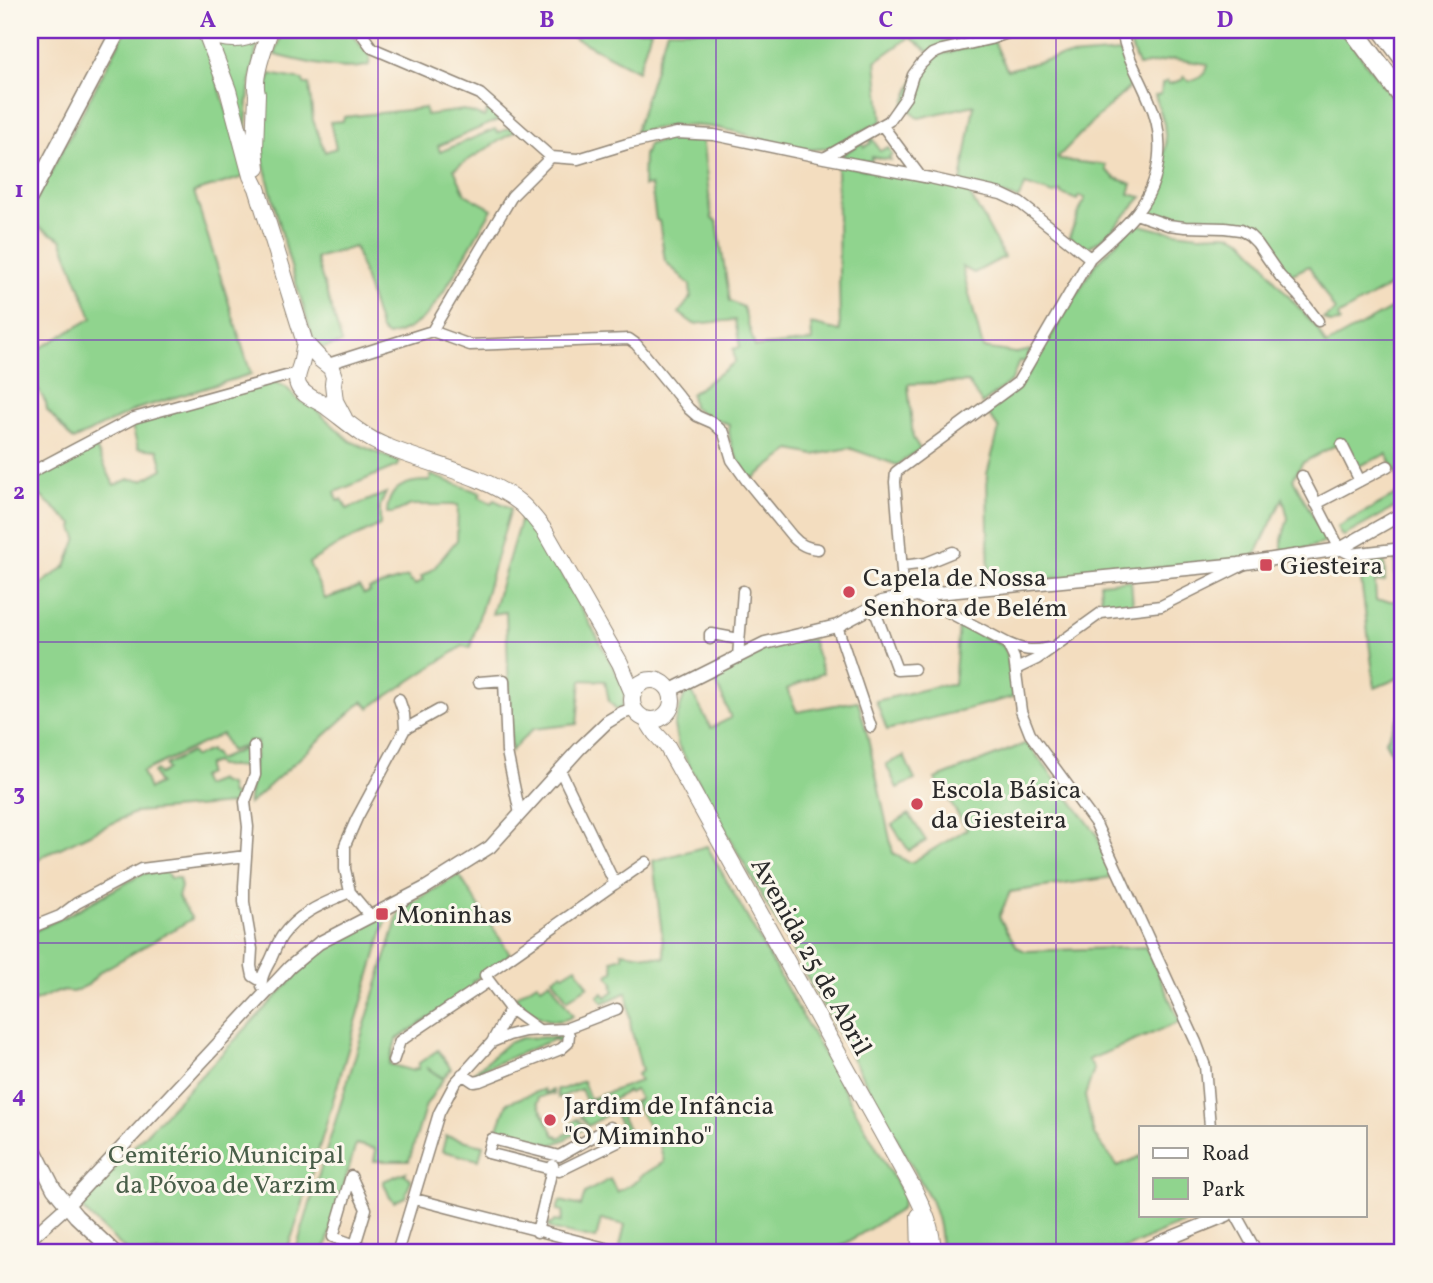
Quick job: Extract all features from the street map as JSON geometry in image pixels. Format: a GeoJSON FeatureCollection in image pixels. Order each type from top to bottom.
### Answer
{"type":"FeatureCollection","features":[{"type":"Feature","properties":{"kind":"highway"},"geometry":{"type":"LineString","coordinates":[[1353,30],[1403,97]]}},
{"type":"Feature","properties":{"kind":"highway"},"geometry":{"type":"LineString","coordinates":[[1383,30],[1403,57]]}},
{"type":"Feature","properties":{"kind":"main road"},"geometry":{"type":"LineString","coordinates":[[30,198],[119,30]]}},
{"type":"Feature","properties":{"kind":"main road"},"geometry":{"type":"LineString","coordinates":[[205,30],[214,36],[236,39],[249,37],[260,30]]}},
{"type":"Feature","properties":{"kind":"main road"},"geometry":{"type":"LineString","coordinates":[[205,30],[228,90],[251,176],[304,343],[302,381]]}},
{"type":"Feature","properties":{"kind":"main road"},"geometry":{"type":"LineString","coordinates":[[257,188],[255,88],[270,30]]}},
{"type":"Feature","properties":{"kind":"main road"},"geometry":{"type":"LineString","coordinates":[[257,94],[278,30]]}},
{"type":"Feature","properties":{"kind":"main road"},"geometry":{"type":"LineString","coordinates":[[304,343],[329,372],[335,401],[345,421]]}},
{"type":"Feature","properties":{"kind":"main road"},"geometry":{"type":"LineString","coordinates":[[302,381],[310,360],[329,372]]}},
{"type":"Feature","properties":{"kind":"main road"},"geometry":{"type":"LineString","coordinates":[[302,381],[321,396],[326,393],[329,372]]}},
{"type":"Feature","properties":{"kind":"main road","name":"Avenida 25 de Abril"},"geometry":{"type":"LineString","coordinates":[[302,381],[325,405],[359,433],[384,446],[502,491],[519,502],[544,530],[620,663],[638,707],[667,746],[914,1190],[928,1219],[933,1253]]}},
{"type":"Feature","properties":{"kind":"main road"},"geometry":{"type":"LineString","coordinates":[[620,663],[650,680],[662,682],[670,691],[672,702],[667,712],[657,719],[638,707],[639,684],[650,680]]}},
{"type":"Feature","properties":{"kind":"main road","name":"Avenida 25 de Abril"},"geometry":{"type":"LineString","coordinates":[[667,712],[667,746]]}},
{"type":"Feature","properties":{"kind":"main road"},"geometry":{"type":"LineString","coordinates":[[30,1142],[54,1189],[67,1206],[116,1253]]}},
{"type":"Feature","properties":{"kind":"main road","name":"Avenida 25 de Abril"},"geometry":{"type":"LineString","coordinates":[[914,1190],[920,1222],[920,1253]]}},
{"type":"Feature","properties":{"kind":"street"},"geometry":{"type":"LineString","coordinates":[[359,30],[372,48],[480,94],[551,157],[578,159],[677,133],[714,135],[920,176],[1009,197],[1020,202],[1090,258]]}},
{"type":"Feature","properties":{"kind":"street"},"geometry":{"type":"LineString","coordinates":[[824,158],[889,121],[906,97],[913,75],[932,54],[1016,30]]}},
{"type":"Feature","properties":{"kind":"street"},"geometry":{"type":"LineString","coordinates":[[1048,648],[1025,651],[910,596],[902,566],[896,472],[1018,382],[1090,258],[1136,214],[1149,195],[1160,160],[1159,136],[1150,101],[1131,63],[1122,30]]}},
{"type":"Feature","properties":{"kind":"street"},"geometry":{"type":"LineString","coordinates":[[882,125],[920,176]]}},
{"type":"Feature","properties":{"kind":"street"},"geometry":{"type":"LineString","coordinates":[[432,331],[512,195],[551,157]]}},
{"type":"Feature","properties":{"kind":"street"},"geometry":{"type":"LineString","coordinates":[[1136,214],[1168,225],[1240,230],[1257,243],[1280,276],[1318,321]]}},
{"type":"Feature","properties":{"kind":"street"},"geometry":{"type":"LineString","coordinates":[[329,372],[359,354],[432,331],[470,345],[629,339],[689,409],[724,433],[732,460],[798,543],[807,548],[818,549]]}},
{"type":"Feature","properties":{"kind":"street"},"geometry":{"type":"LineString","coordinates":[[30,473],[134,418],[280,379],[302,381]]}},
{"type":"Feature","properties":{"kind":"street"},"geometry":{"type":"LineString","coordinates":[[1342,445],[1360,481]]}},
{"type":"Feature","properties":{"kind":"street"},"geometry":{"type":"LineString","coordinates":[[1316,504],[1388,466]]}},
{"type":"Feature","properties":{"kind":"street"},"geometry":{"type":"LineString","coordinates":[[1302,476],[1340,549],[1350,554],[1403,548]]}},
{"type":"Feature","properties":{"kind":"street"},"geometry":{"type":"LineString","coordinates":[[670,691],[765,643],[836,626],[873,606],[910,596],[1213,571],[1340,549],[1403,513]]}},
{"type":"Feature","properties":{"kind":"street"},"geometry":{"type":"LineString","coordinates":[[1375,529],[1374,540],[1380,551]]}},
{"type":"Feature","properties":{"kind":"street"},"geometry":{"type":"LineString","coordinates":[[902,566],[926,564],[953,552]]}},
{"type":"Feature","properties":{"kind":"street"},"geometry":{"type":"LineString","coordinates":[[1015,666],[1037,659],[1048,648],[1101,613],[1161,606],[1197,587],[1213,571]]}},
{"type":"Feature","properties":{"kind":"street"},"geometry":{"type":"LineString","coordinates":[[738,657],[743,591]]}},
{"type":"Feature","properties":{"kind":"street"},"geometry":{"type":"LineString","coordinates":[[873,606],[897,670],[914,669]]}},
{"type":"Feature","properties":{"kind":"street"},"geometry":{"type":"LineString","coordinates":[[836,626],[871,727]]}},
{"type":"Feature","properties":{"kind":"street"},"geometry":{"type":"LineString","coordinates":[[710,639],[712,634],[739,639]]}},
{"type":"Feature","properties":{"kind":"street"},"geometry":{"type":"LineString","coordinates":[[1007,643],[1015,666],[1021,711],[1030,734],[1096,824],[1196,1042],[1205,1066],[1210,1126]]}},
{"type":"Feature","properties":{"kind":"street"},"geometry":{"type":"LineString","coordinates":[[480,682],[504,680],[507,752],[520,814]]}},
{"type":"Feature","properties":{"kind":"street"},"geometry":{"type":"LineString","coordinates":[[371,917],[350,892],[345,869],[345,845],[405,729],[399,698]]}},
{"type":"Feature","properties":{"kind":"street"},"geometry":{"type":"LineString","coordinates":[[30,1239],[67,1206],[263,987],[319,943],[425,888],[490,847],[607,722],[638,707]]}},
{"type":"Feature","properties":{"kind":"street"},"geometry":{"type":"LineString","coordinates":[[405,729],[439,710]]}},
{"type":"Feature","properties":{"kind":"street"},"geometry":{"type":"LineString","coordinates":[[254,746],[255,775],[245,802],[248,827],[244,902],[251,936],[253,976],[263,987]]}},
{"type":"Feature","properties":{"kind":"street"},"geometry":{"type":"LineString","coordinates":[[560,770],[615,884]]}},
{"type":"Feature","properties":{"kind":"street"},"geometry":{"type":"LineString","coordinates":[[30,928],[60,916],[77,903],[141,869],[246,856]]}},
{"type":"Feature","properties":{"kind":"street"},"geometry":{"type":"LineString","coordinates":[[539,1030],[510,1009],[485,975],[646,862]]}},
{"type":"Feature","properties":{"kind":"street"},"geometry":{"type":"LineString","coordinates":[[263,987],[282,937],[290,927],[314,907],[350,892]]}},
{"type":"Feature","properties":{"kind":"street"},"geometry":{"type":"LineString","coordinates":[[393,1061],[400,1041],[489,981]]}},
{"type":"Feature","properties":{"kind":"street"},"geometry":{"type":"LineString","coordinates":[[397,1253],[439,1113],[455,1083],[492,1042],[510,1009]]}},
{"type":"Feature","properties":{"kind":"street"},"geometry":{"type":"LineString","coordinates":[[492,1042],[525,1031],[566,1029],[617,1009]]}},
{"type":"Feature","properties":{"kind":"street"},"geometry":{"type":"LineString","coordinates":[[462,1074],[474,1082],[481,1081],[561,1049],[568,1043],[569,1035],[566,1029]]}},
{"type":"Feature","properties":{"kind":"street"},"geometry":{"type":"LineString","coordinates":[[610,1127],[618,1142],[559,1171],[552,1170],[488,1153],[492,1139],[559,1156],[610,1127]]}},
{"type":"Feature","properties":{"kind":"street"},"geometry":{"type":"LineString","coordinates":[[537,1232],[556,1155]]}},
{"type":"Feature","properties":{"kind":"street"},"geometry":{"type":"LineString","coordinates":[[360,1249],[366,1209],[351,1176],[333,1237],[360,1249],[378,1253]]}},
{"type":"Feature","properties":{"kind":"street"},"geometry":{"type":"LineString","coordinates":[[415,1199],[598,1250],[617,1251]]}},
{"type":"Feature","properties":{"kind":"street"},"geometry":{"type":"LineString","coordinates":[[1137,1253],[1225,1216]]}},
{"type":"Feature","properties":{"kind":"street"},"geometry":{"type":"LineString","coordinates":[[1237,1216],[1257,1253]]}},
{"type":"Feature","properties":{"kind":"street"},"geometry":{"type":"LineString","coordinates":[[1163,1241],[1169,1253]]}},
{"type":"Feature","properties":{"kind":"green space"},"geometry":{"type":"Polygon","coordinates":[[[126,30],[196,30],[206,44],[247,176],[194,192],[251,374],[137,409],[73,440],[47,410],[46,403],[30,375],[30,354],[92,318],[61,239],[30,223],[30,211],[126,30]]]}},
{"type":"Feature","properties":{"kind":"green space"},"geometry":{"type":"Polygon","coordinates":[[[283,30],[348,30],[370,56],[369,65],[335,67],[275,55],[283,30]]]}},
{"type":"Feature","properties":{"kind":"green space"},"geometry":{"type":"Polygon","coordinates":[[[560,30],[651,30],[638,71],[560,30]]]}},
{"type":"Feature","properties":{"kind":"green space"},"geometry":{"type":"Polygon","coordinates":[[[667,30],[947,30],[950,43],[929,52],[910,37],[876,61],[882,121],[832,147],[807,149],[707,127],[671,126],[635,133],[667,30]]]}},
{"type":"Feature","properties":{"kind":"green space"},"geometry":{"type":"Polygon","coordinates":[[[1127,30],[1341,30],[1403,112],[1403,278],[1338,316],[1340,322],[1331,323],[1323,319],[1335,311],[1309,266],[1286,277],[1262,228],[1183,222],[1145,209],[1150,205],[1157,186],[1166,144],[1164,124],[1155,95],[1161,94],[1162,84],[1167,81],[1169,84],[1184,77],[1190,81],[1202,76],[1208,64],[1174,59],[1138,66],[1127,30]]]}},
{"type":"Feature","properties":{"kind":"green space"},"geometry":{"type":"Polygon","coordinates":[[[258,40],[249,90],[245,135],[216,42],[258,40]]]}},
{"type":"Feature","properties":{"kind":"green space"},"geometry":{"type":"Polygon","coordinates":[[[994,41],[1007,70],[1058,57],[1120,52],[1130,72],[1133,84],[1058,157],[1060,160],[1106,165],[1106,170],[1115,178],[1132,184],[1129,194],[1142,197],[1105,236],[1089,247],[1081,248],[1069,237],[1085,198],[1079,196],[1077,200],[1062,194],[1061,191],[1054,194],[1025,185],[1018,199],[961,182],[974,105],[919,118],[910,110],[901,112],[916,75],[934,56],[994,41]]]}},
{"type":"Feature","properties":{"kind":"green space"},"geometry":{"type":"Polygon","coordinates":[[[270,74],[303,80],[304,84],[309,84],[313,120],[325,152],[336,148],[330,122],[343,121],[344,117],[425,108],[426,115],[464,110],[484,117],[490,106],[503,118],[438,146],[440,152],[495,129],[497,133],[513,127],[515,131],[454,169],[465,194],[492,209],[439,300],[413,326],[388,336],[381,331],[355,247],[316,258],[342,343],[323,348],[314,342],[263,161],[265,98],[270,74]]]}},
{"type":"Feature","properties":{"kind":"green space"},"geometry":{"type":"Polygon","coordinates":[[[702,137],[712,219],[717,221],[730,301],[743,307],[755,347],[812,341],[811,324],[840,331],[837,167],[842,165],[966,189],[1004,257],[974,273],[962,267],[983,348],[1016,353],[1032,350],[1024,362],[1019,361],[1012,380],[982,404],[968,382],[908,384],[913,438],[920,449],[897,465],[849,448],[814,455],[791,450],[751,480],[732,447],[729,424],[708,417],[693,407],[691,394],[735,362],[733,349],[740,347],[735,320],[694,324],[679,313],[691,297],[690,285],[665,261],[651,185],[643,186],[644,155],[649,144],[675,138],[702,137]]]}},
{"type":"Feature","properties":{"kind":"green space"},"geometry":{"type":"Polygon","coordinates":[[[872,138],[880,151],[888,147],[892,154],[889,157],[891,160],[872,157],[871,162],[842,157],[862,143],[864,147],[871,143],[872,138]]]}},
{"type":"Feature","properties":{"kind":"green space"},"geometry":{"type":"Polygon","coordinates":[[[1137,224],[1199,235],[1234,235],[1243,240],[1317,328],[1326,345],[1403,302],[1403,487],[1387,454],[1356,467],[1343,441],[1302,463],[1293,479],[1327,542],[1282,554],[1282,540],[1288,518],[1283,498],[1254,558],[989,585],[987,474],[999,429],[987,412],[1019,388],[1094,266],[1137,224]]]}},
{"type":"Feature","properties":{"kind":"green space"},"geometry":{"type":"Polygon","coordinates":[[[275,382],[286,387],[298,400],[314,408],[350,441],[399,462],[397,466],[335,492],[338,501],[342,499],[347,509],[386,493],[380,506],[380,525],[309,563],[325,599],[359,587],[364,594],[370,592],[369,589],[408,577],[415,585],[423,580],[421,577],[435,567],[457,540],[458,505],[411,505],[387,513],[391,497],[400,487],[414,482],[430,481],[431,475],[481,493],[479,497],[491,503],[494,500],[511,508],[470,648],[463,646],[369,708],[363,701],[248,805],[257,742],[248,741],[249,745],[230,751],[222,734],[142,772],[149,789],[159,784],[153,772],[156,770],[159,774],[167,770],[165,765],[191,752],[194,757],[210,750],[218,760],[248,747],[251,750],[251,768],[218,766],[215,762],[207,765],[207,774],[200,777],[204,786],[219,780],[229,785],[231,795],[242,795],[240,808],[231,804],[136,812],[43,856],[30,867],[30,592],[66,566],[77,538],[74,525],[30,487],[30,476],[93,442],[114,485],[129,479],[143,480],[163,469],[158,450],[138,448],[131,422],[275,382]]]}},
{"type":"Feature","properties":{"kind":"green space"},"geometry":{"type":"Polygon","coordinates":[[[1403,491],[1403,503],[1344,536],[1341,535],[1337,527],[1403,491]]]}},
{"type":"Feature","properties":{"kind":"green space"},"geometry":{"type":"Polygon","coordinates":[[[522,515],[538,533],[598,638],[625,692],[622,707],[617,710],[609,701],[605,681],[581,680],[577,724],[533,729],[511,751],[506,612],[492,614],[522,515]]]}},
{"type":"Feature","properties":{"kind":"green space"},"geometry":{"type":"Polygon","coordinates":[[[1395,553],[1403,553],[1403,676],[1375,688],[1358,557],[1384,555],[1385,581],[1375,582],[1376,601],[1396,601],[1395,553]]]}},
{"type":"Feature","properties":{"kind":"green space"},"geometry":{"type":"Polygon","coordinates":[[[1131,580],[1133,605],[1102,607],[1100,583],[1131,580]]]}},
{"type":"Feature","properties":{"kind":"green space"},"geometry":{"type":"Polygon","coordinates":[[[959,625],[1004,646],[1013,697],[887,730],[876,701],[938,686],[954,685],[959,625]]]}},
{"type":"Feature","properties":{"kind":"green space"},"geometry":{"type":"Polygon","coordinates":[[[812,639],[823,673],[787,689],[797,712],[858,701],[893,853],[908,862],[967,829],[935,779],[1027,743],[1096,833],[1113,877],[1010,892],[999,917],[1017,947],[1025,951],[1146,947],[1180,1022],[1088,1060],[1094,1069],[1085,1096],[1094,1135],[1118,1166],[1139,1157],[1139,1216],[1203,1216],[1116,1253],[940,1253],[939,1226],[931,1200],[678,745],[674,726],[688,685],[711,728],[731,718],[713,674],[767,645],[812,639]]]}},
{"type":"Feature","properties":{"kind":"green space"},"geometry":{"type":"Polygon","coordinates":[[[1403,708],[1403,764],[1397,763],[1385,742],[1403,708]]]}},
{"type":"Feature","properties":{"kind":"green space"},"geometry":{"type":"Polygon","coordinates":[[[904,756],[915,780],[897,788],[886,764],[904,756]]]}},
{"type":"Feature","properties":{"kind":"green space"},"geometry":{"type":"Polygon","coordinates":[[[909,814],[926,841],[909,851],[892,825],[909,814]]]}},
{"type":"Feature","properties":{"kind":"green space"},"geometry":{"type":"Polygon","coordinates":[[[707,846],[904,1197],[901,1209],[830,1253],[624,1253],[625,1250],[620,1246],[625,1225],[601,1219],[596,1239],[554,1230],[548,1224],[561,1222],[563,1211],[557,1210],[560,1201],[581,1206],[585,1193],[610,1179],[617,1192],[664,1162],[660,1146],[634,1102],[640,1099],[635,1090],[614,1099],[586,1101],[581,1089],[558,1098],[557,1089],[583,1081],[590,1099],[640,1081],[637,1074],[642,1071],[631,1028],[627,992],[603,1003],[598,996],[603,993],[606,997],[614,991],[614,985],[608,975],[614,971],[612,960],[623,957],[622,952],[665,958],[653,861],[707,846]]]}},
{"type":"Feature","properties":{"kind":"green space"},"geometry":{"type":"Polygon","coordinates":[[[166,871],[170,878],[179,878],[181,887],[178,897],[192,919],[100,972],[88,985],[73,992],[58,991],[30,1003],[30,933],[144,873],[166,871]]]}},
{"type":"Feature","properties":{"kind":"green space"},"geometry":{"type":"Polygon","coordinates":[[[459,875],[510,954],[472,982],[475,987],[396,1040],[389,1064],[414,1071],[418,1069],[419,1063],[438,1050],[451,1069],[443,1078],[426,1067],[443,1079],[426,1105],[409,1161],[374,1161],[376,1149],[356,1144],[324,1253],[295,1253],[400,910],[459,875]]]}},
{"type":"Feature","properties":{"kind":"green space","name":"Cemitério Municipal da Póvoa de Varzim"},"geometry":{"type":"Polygon","coordinates":[[[388,913],[286,1253],[129,1253],[84,1211],[84,1199],[327,943],[388,913]]]}},
{"type":"Feature","properties":{"kind":"green space"},"geometry":{"type":"Polygon","coordinates":[[[576,967],[588,986],[567,1000],[553,978],[576,967]]]}},
{"type":"Feature","properties":{"kind":"green space"},"geometry":{"type":"Polygon","coordinates":[[[550,981],[573,1016],[565,1020],[549,1020],[527,1009],[515,997],[537,983],[541,987],[550,981]]]}},
{"type":"Feature","properties":{"kind":"green space"},"geometry":{"type":"Polygon","coordinates":[[[564,1037],[564,1041],[558,1043],[555,1039],[480,1070],[481,1075],[473,1078],[471,1075],[508,1043],[521,1038],[564,1037]]]}},
{"type":"Feature","properties":{"kind":"green space"},"geometry":{"type":"Polygon","coordinates":[[[544,1089],[545,1093],[553,1090],[554,1096],[552,1093],[538,1098],[537,1102],[555,1136],[559,1138],[573,1130],[570,1125],[577,1119],[585,1128],[552,1145],[497,1131],[507,1103],[544,1089]]]}},
{"type":"Feature","properties":{"kind":"green space"},"geometry":{"type":"Polygon","coordinates":[[[616,1103],[631,1134],[627,1136],[613,1111],[588,1126],[580,1117],[588,1110],[587,1106],[616,1103]]]}},
{"type":"Feature","properties":{"kind":"green space"},"geometry":{"type":"Polygon","coordinates":[[[446,1136],[483,1145],[479,1160],[442,1151],[446,1136]]]}},
{"type":"Feature","properties":{"kind":"green space"},"geometry":{"type":"Polygon","coordinates":[[[406,1172],[411,1180],[405,1197],[394,1202],[383,1181],[406,1172]]]}},
{"type":"Feature","properties":{"kind":"place","name":"Giesteira"},"geometry":{"type":"Point","coordinates":[1266,565]}},
{"type":"Feature","properties":{"kind":"place","name":"Capela de Nossa Senhora de Belém"},"geometry":{"type":"Point","coordinates":[849,592]}},
{"type":"Feature","properties":{"kind":"place","name":"Escola Básica da Giesteira"},"geometry":{"type":"Point","coordinates":[917,804]}},
{"type":"Feature","properties":{"kind":"place","name":"Moninhas"},"geometry":{"type":"Point","coordinates":[382,914]}},
{"type":"Feature","properties":{"kind":"place","name":"Jardim de Infância \"O Miminho\""},"geometry":{"type":"Point","coordinates":[550,1120]}}]}
